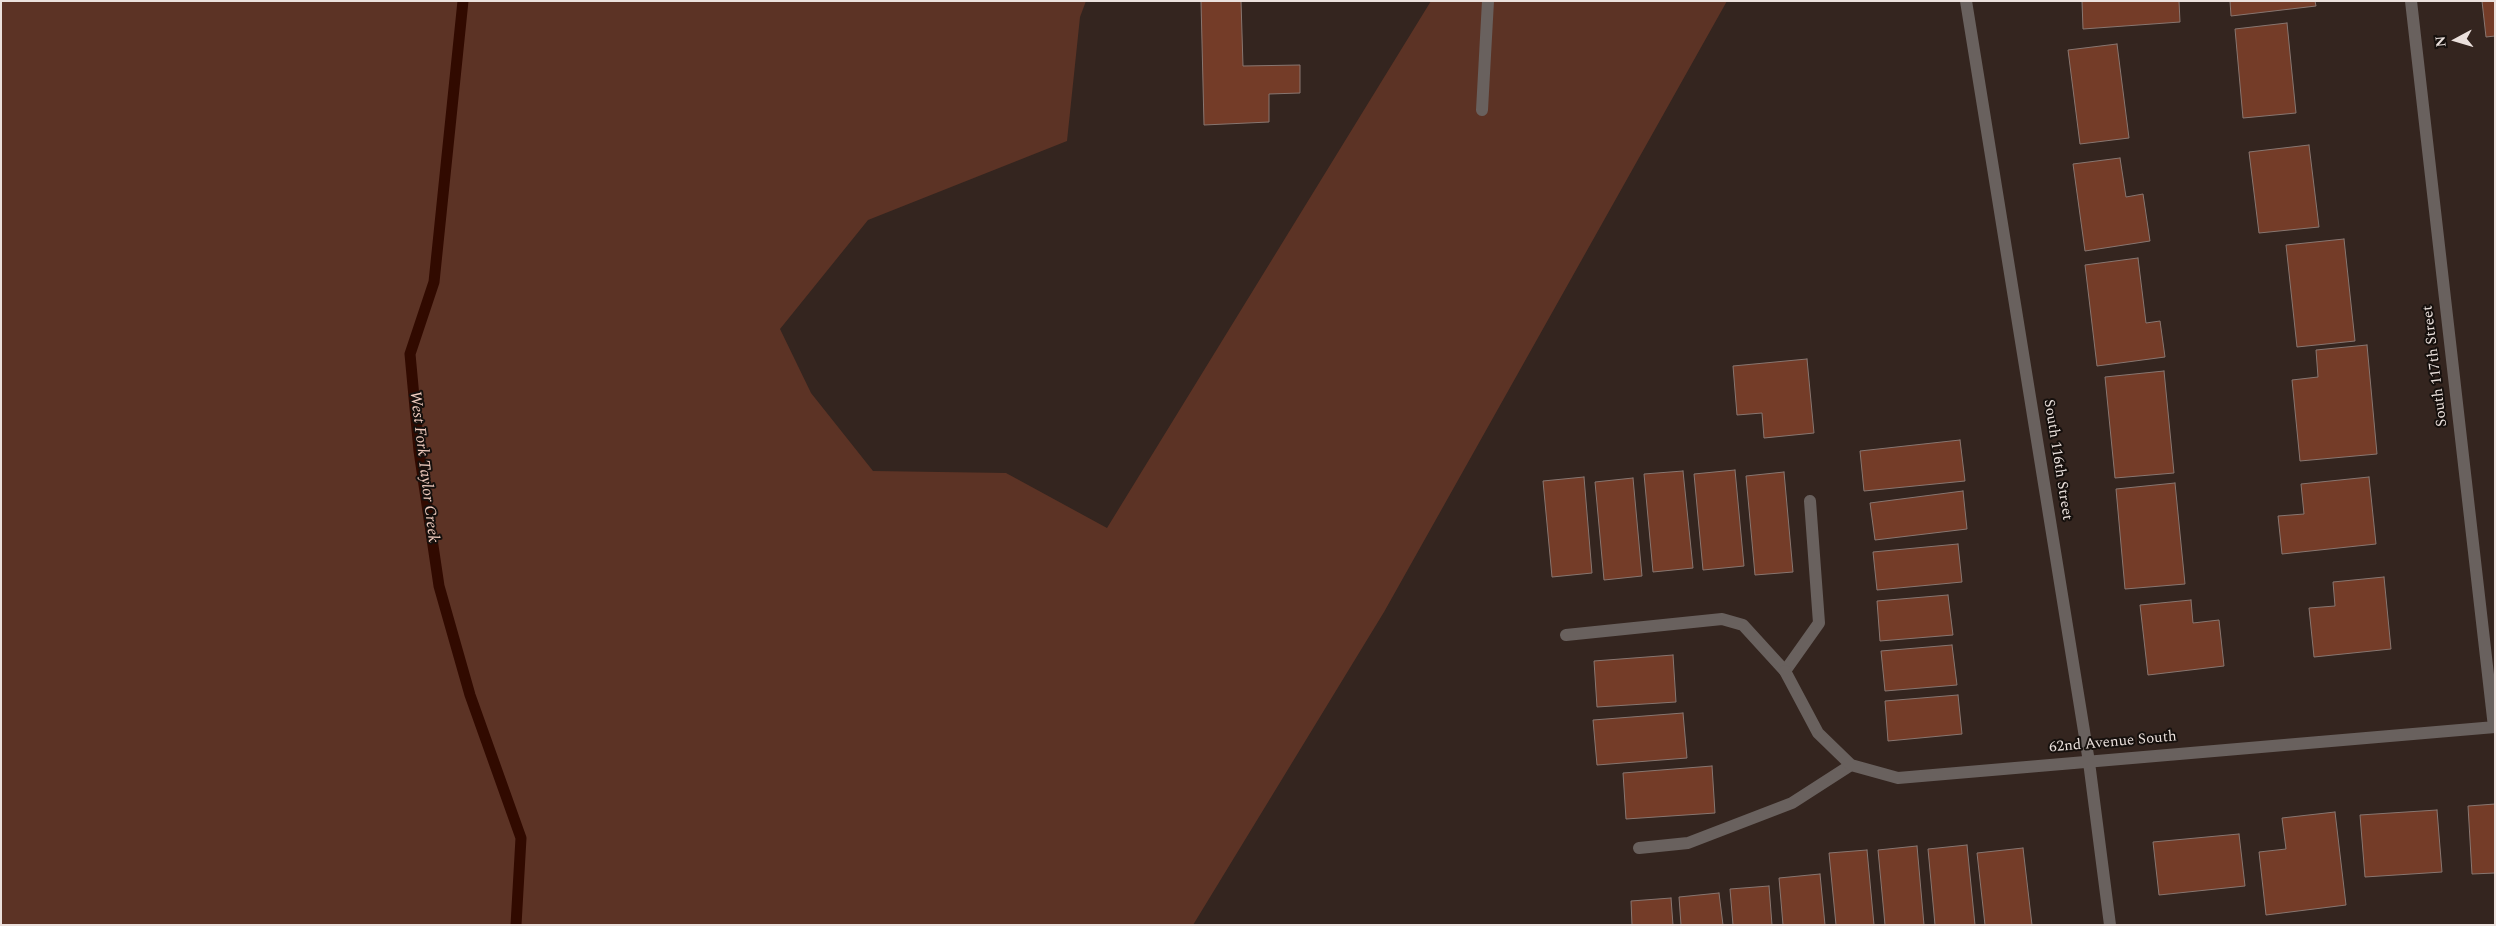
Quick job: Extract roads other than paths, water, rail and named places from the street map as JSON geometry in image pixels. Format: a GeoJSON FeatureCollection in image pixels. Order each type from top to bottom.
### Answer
{"type":"FeatureCollection","features":[{"type":"Feature","properties":{"kind":"street"},"geometry":{"type":"LineString","coordinates":[[1482,110],[1488,1]]}},
{"type":"Feature","properties":{"kind":"street","name":"South 116th Street"},"geometry":{"type":"LineString","coordinates":[[1966,1],[2089,762],[2110,925]]}},
{"type":"Feature","properties":{"kind":"street","name":"South 117th Street"},"geometry":{"type":"LineString","coordinates":[[2411,1],[2494,727]]}},
{"type":"Feature","properties":{"kind":"street"},"geometry":{"type":"LineString","coordinates":[[1784,671],[1819,623],[1810,501]]}},
{"type":"Feature","properties":{"kind":"street","name":"62nd Avenue South"},"geometry":{"type":"LineString","coordinates":[[1566,635],[1722,619],[1744,625],[1784,671],[1818,733],[1852,765],[1898,778],[2494,727]]}},
{"type":"Feature","properties":{"kind":"street"},"geometry":{"type":"LineString","coordinates":[[1639,848],[1688,843],[1792,803],[1852,765]]}},
{"type":"Feature","properties":{"kind":"waterway","name":"West Fork Taylor Creek"},"geometry":{"type":"LineString","coordinates":[[463,1],[434,282],[410,354],[419,451],[439,586],[470,695],[521,838],[516,925]]}}]}
